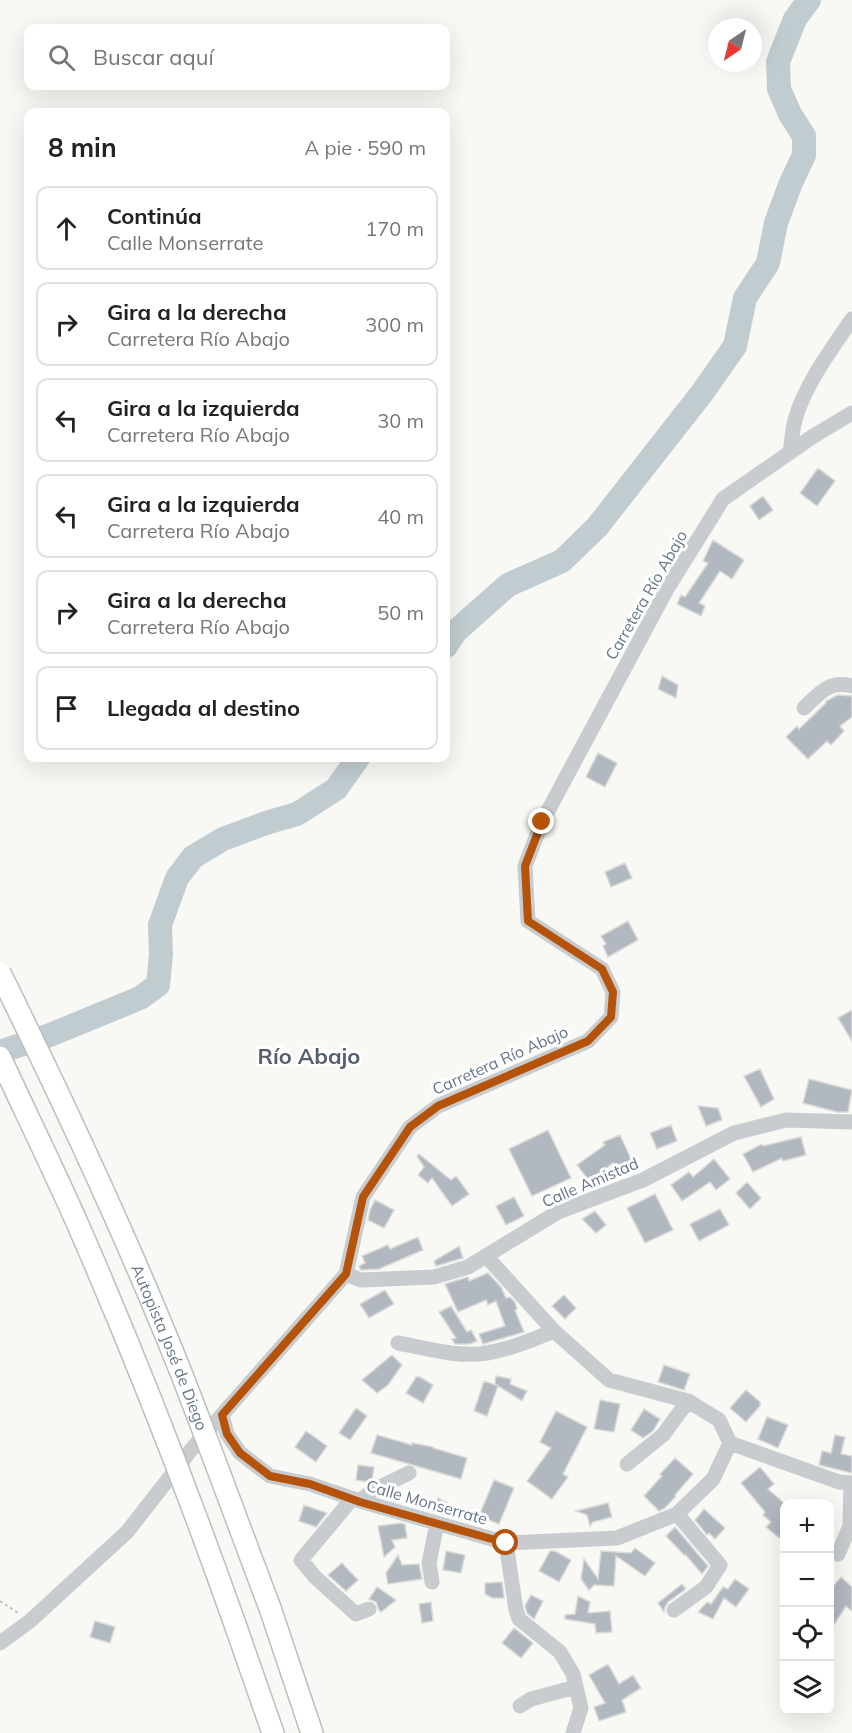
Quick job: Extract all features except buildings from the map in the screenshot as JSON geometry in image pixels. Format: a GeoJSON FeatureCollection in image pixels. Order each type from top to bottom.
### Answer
{"type":"FeatureCollection","features":[{"type":"Feature","properties":{"kind":"highway","name":"Autopista José de Diego"},"geometry":{"type":"LineString","coordinates":[[0,973],[87,1155],[179,1369],[270,1608],[312,1733]]}},
{"type":"Feature","properties":{"kind":"highway"},"geometry":{"type":"LineString","coordinates":[[0,1057],[81,1233],[139,1369],[190,1500],[273,1733]]}},
{"type":"Feature","properties":{"kind":"street"},"geometry":{"type":"LineString","coordinates":[[790,452],[795,420],[804,398],[820,368],[852,319]]}},
{"type":"Feature","properties":{"kind":"street","name":"Carretera Río Abajo"},"geometry":{"type":"LineString","coordinates":[[0,1643],[30,1621],[127,1532],[191,1450],[346,1274],[363,1197],[410,1127],[438,1106],[588,1041],[611,1017],[613,992],[602,969],[528,921],[525,866],[542,822],[662,598],[723,500],[790,452],[852,413]]}},
{"type":"Feature","properties":{"kind":"street"},"geometry":{"type":"LineString","coordinates":[[804,708],[823,690],[831,686],[842,684],[852,686]]}},
{"type":"Feature","properties":{"kind":"street","name":"Calle Amistad"},"geometry":{"type":"LineString","coordinates":[[346,1274],[361,1280],[434,1277],[468,1267],[558,1212],[643,1180],[734,1133],[786,1120],[852,1122]]}},
{"type":"Feature","properties":{"kind":"street"},"geometry":{"type":"LineString","coordinates":[[486,1256],[554,1331],[609,1380],[688,1401],[719,1420],[730,1443],[839,1482],[851,1483],[850,1526],[838,1554]]}},
{"type":"Feature","properties":{"kind":"street"},"geometry":{"type":"LineString","coordinates":[[398,1343],[457,1354],[485,1354],[516,1346],[554,1331]]}},
{"type":"Feature","properties":{"kind":"street"},"geometry":{"type":"LineString","coordinates":[[627,1464],[663,1435],[688,1401]]}},
{"type":"Feature","properties":{"kind":"street","name":"Calle Monserrate"},"geometry":{"type":"LineString","coordinates":[[222,1415],[227,1434],[240,1453],[270,1476],[310,1484],[356,1500],[506,1543],[617,1539],[677,1514],[713,1479],[730,1443]]}},
{"type":"Feature","properties":{"kind":"street"},"geometry":{"type":"LineString","coordinates":[[369,1610],[356,1614],[315,1578],[301,1560],[356,1500],[409,1473]]}},
{"type":"Feature","properties":{"kind":"street"},"geometry":{"type":"LineString","coordinates":[[674,1610],[706,1587],[720,1565],[677,1514]]}},
{"type":"Feature","properties":{"kind":"street"},"geometry":{"type":"LineString","coordinates":[[432,1582],[429,1563],[437,1523]]}},
{"type":"Feature","properties":{"kind":"street"},"geometry":{"type":"LineString","coordinates":[[506,1543],[519,1619],[561,1652],[573,1674],[581,1708],[573,1733]]}},
{"type":"Feature","properties":{"kind":"street"},"geometry":{"type":"LineString","coordinates":[[520,1706],[531,1699],[576,1687]]}},
{"type":"Feature","properties":{"kind":"path"},"geometry":{"type":"LineString","coordinates":[[0,1601],[30,1621]]}},
{"type":"Feature","properties":{"kind":"waterway"},"geometry":{"type":"LineString","coordinates":[[450,640],[455,632],[508,585],[562,561],[597,527],[702,393],[735,346],[745,298],[768,263],[776,223],[804,155],[804,136],[790,114],[779,89],[778,62],[795,19],[809,0]]}},
{"type":"Feature","properties":{"kind":"waterway"},"geometry":{"type":"LineString","coordinates":[[0,1052],[50,1035],[140,998],[158,985],[161,954],[160,925],[177,878],[193,857],[223,839],[297,814],[336,789],[355,762]]}},
{"type":"Feature","properties":{"kind":"district","name":"Río Abajo"},"geometry":{"type":"Point","coordinates":[309,1056]}},
{"type":"Feature","properties":{"kind":"route"},"geometry":{"type":"LineString","coordinates":[[506,1543],[360,1502],[310,1484],[270,1476],[240,1453],[227,1434],[222,1415],[346,1274],[363,1197],[410,1127],[438,1106],[588,1041],[611,1017],[613,992],[602,969],[528,921],[525,866],[542,822]]}}]}
